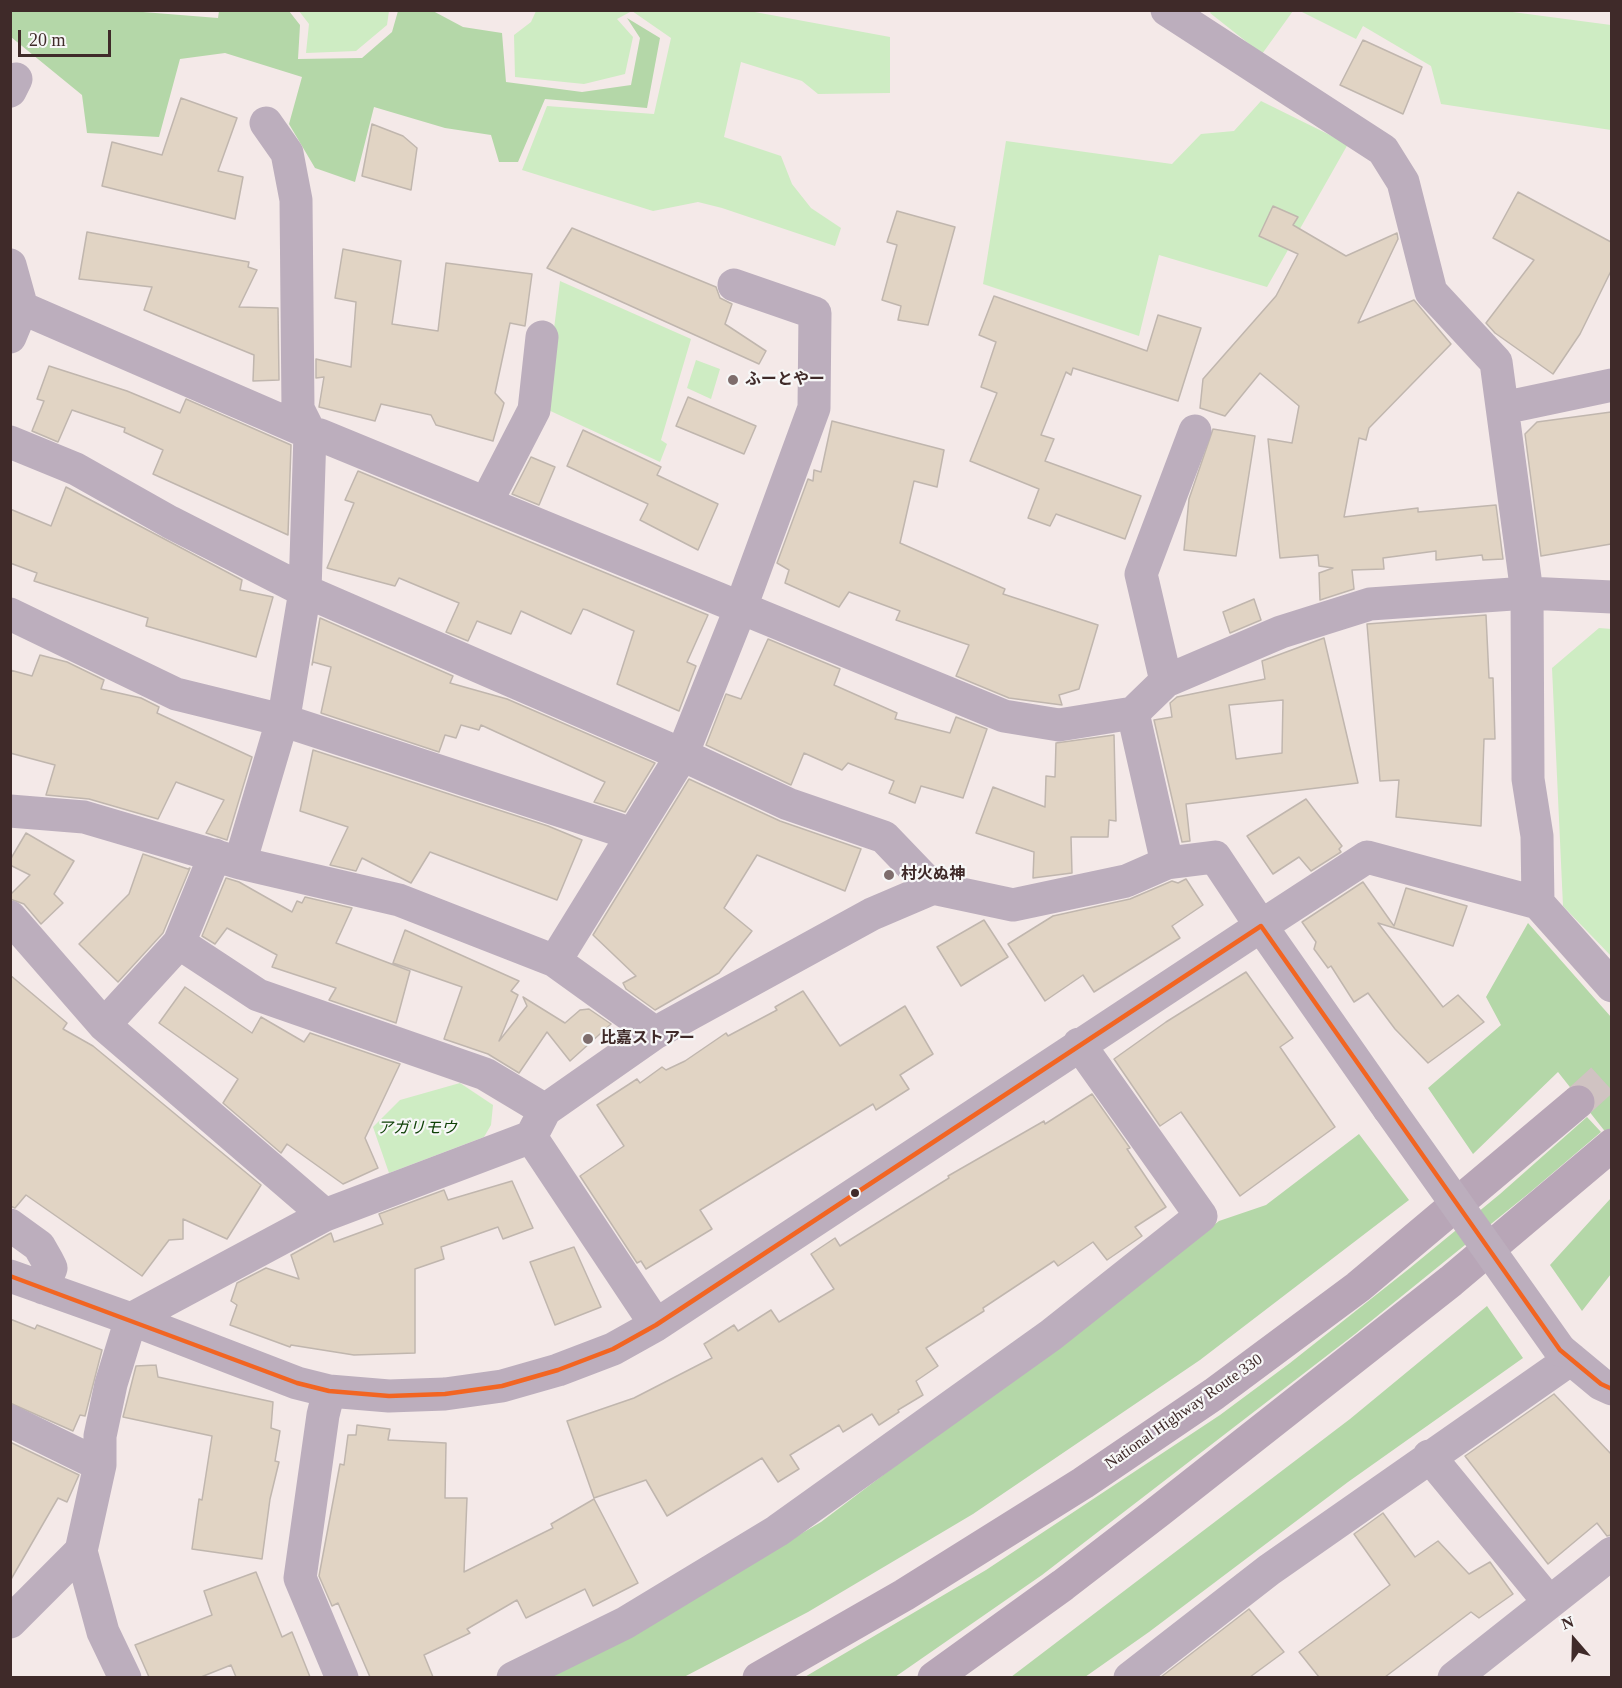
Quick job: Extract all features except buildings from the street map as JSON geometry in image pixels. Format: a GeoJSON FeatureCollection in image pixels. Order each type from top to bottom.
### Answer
{"type":"FeatureCollection","features":[{"type":"Feature","properties":{"kind":"highway","name":"National Highway Route 330"},"geometry":{"type":"LineString","coordinates":[[759,1677],[904,1596],[1083,1483],[1214,1394],[1358,1287],[1578,1102]]}},
{"type":"Feature","properties":{"kind":"highway"},"geometry":{"type":"LineString","coordinates":[[943,1672],[1063,1585],[1451,1281],[1611,1145]]}},
{"type":"Feature","properties":{"kind":"street"},"geometry":{"type":"LineString","coordinates":[[1167,10],[1383,150],[1402,182],[1431,292],[1496,362],[1527,593],[1528,779],[1537,836],[1539,903]]}},
{"type":"Feature","properties":{"kind":"street"},"geometry":{"type":"LineString","coordinates":[[104,1025],[179,943],[227,859],[282,720],[305,591],[310,433],[298,409],[296,200],[287,153],[266,123]]}},
{"type":"Feature","properties":{"kind":"street"},"geometry":{"type":"LineString","coordinates":[[10,265],[16,322],[310,433],[486,503],[1004,716],[1059,725],[1133,713],[1167,681],[1281,632],[1370,604],[1527,593],[1611,597]]}},
{"type":"Feature","properties":{"kind":"street"},"geometry":{"type":"LineString","coordinates":[[555,961],[682,755],[741,608],[814,408],[815,313],[734,285]]}},
{"type":"Feature","properties":{"kind":"street"},"geometry":{"type":"LineString","coordinates":[[486,503],[534,410],[542,337]]}},
{"type":"Feature","properties":{"kind":"street"},"geometry":{"type":"LineString","coordinates":[[1503,408],[1611,385]]}},
{"type":"Feature","properties":{"kind":"street"},"geometry":{"type":"LineString","coordinates":[[1167,681],[1141,574],[1195,431]]}},
{"type":"Feature","properties":{"kind":"street"},"geometry":{"type":"LineString","coordinates":[[10,442],[76,469],[170,522],[305,591],[682,755],[788,804],[884,837],[933,888],[1013,905],[1126,881],[1167,863],[1215,857],[1389,1109],[1565,1354],[1601,1384],[1611,1389]]}},
{"type":"Feature","properties":{"kind":"street"},"geometry":{"type":"LineString","coordinates":[[10,614],[177,694],[282,720],[632,834]]}},
{"type":"Feature","properties":{"kind":"street"},"geometry":{"type":"LineString","coordinates":[[1133,713],[1167,863]]}},
{"type":"Feature","properties":{"kind":"street"},"geometry":{"type":"LineString","coordinates":[[10,812],[84,817],[227,859],[399,900],[555,961],[655,1033]]}},
{"type":"Feature","properties":{"kind":"street"},"geometry":{"type":"LineString","coordinates":[[10,1276],[131,1319],[297,1383],[329,1391],[411,1395],[445,1394],[502,1386],[558,1370],[613,1349],[656,1325],[1367,856],[1539,903],[1611,986]]}},
{"type":"Feature","properties":{"kind":"street"},"geometry":{"type":"LineString","coordinates":[[125,1677],[103,1632],[81,1551],[100,1466],[100,1436],[111,1384],[131,1319],[325,1215],[538,1123],[655,1033],[872,914],[933,888]]}},
{"type":"Feature","properties":{"kind":"street"},"geometry":{"type":"LineString","coordinates":[[10,917],[104,1025],[325,1215]]}},
{"type":"Feature","properties":{"kind":"street"},"geometry":{"type":"LineString","coordinates":[[179,943],[258,995],[484,1074],[538,1123],[656,1325]]}},
{"type":"Feature","properties":{"kind":"street"},"geometry":{"type":"LineString","coordinates":[[513,1677],[625,1623],[777,1531],[1051,1335],[1201,1216],[1079,1044]]}},
{"type":"Feature","properties":{"kind":"street"},"geometry":{"type":"LineString","coordinates":[[10,1225],[39,1246],[47,1260],[51,1268],[43,1288]]}},
{"type":"Feature","properties":{"kind":"street"},"geometry":{"type":"LineString","coordinates":[[1130,1677],[1269,1570],[1429,1456],[1565,1354]]}},
{"type":"Feature","properties":{"kind":"street"},"geometry":{"type":"LineString","coordinates":[[329,1391],[323,1415],[300,1578],[342,1677]]}},
{"type":"Feature","properties":{"kind":"street"},"geometry":{"type":"LineString","coordinates":[[10,1421],[100,1466]]}},
{"type":"Feature","properties":{"kind":"street"},"geometry":{"type":"LineString","coordinates":[[1429,1456],[1549,1602]]}},
{"type":"Feature","properties":{"kind":"street"},"geometry":{"type":"LineString","coordinates":[[10,1622],[81,1551]]}},
{"type":"Feature","properties":{"kind":"street"},"geometry":{"type":"LineString","coordinates":[[1454,1677],[1611,1552]]}},
{"type":"Feature","properties":{"kind":"green space"},"geometry":{"type":"Polygon","coordinates":[[[118,10],[218,18],[219,11],[289,11],[300,25],[298,59],[362,58],[392,32],[398,11],[433,11],[463,27],[502,33],[506,82],[582,92],[631,85],[640,38],[627,18],[660,38],[647,108],[545,99],[518,162],[499,162],[491,135],[445,128],[374,107],[355,182],[315,168],[289,124],[302,77],[225,53],[180,59],[159,137],[87,133],[82,95],[11,37],[10,11],[118,10]]]}},
{"type":"Feature","properties":{"kind":"green space"},"geometry":{"type":"Polygon","coordinates":[[[744,10],[890,37],[890,93],[818,94],[802,81],[741,62],[724,137],[781,156],[792,184],[811,208],[841,228],[835,246],[698,202],[653,211],[522,170],[547,106],[654,114],[671,38],[632,11],[617,19],[633,37],[625,74],[584,84],[515,77],[514,35],[531,22],[536,11],[744,10]]]}},
{"type":"Feature","properties":{"kind":"green space"},"geometry":{"type":"Polygon","coordinates":[[[1212,10],[1293,11],[1262,54],[1210,13],[1212,10]]]}},
{"type":"Feature","properties":{"kind":"green space"},"geometry":{"type":"Polygon","coordinates":[[[299,11],[389,11],[387,25],[356,51],[306,53],[309,24],[299,11]]]}},
{"type":"Feature","properties":{"kind":"green space"},"geometry":{"type":"Polygon","coordinates":[[[1300,11],[1505,11],[1611,25],[1611,130],[1441,104],[1431,66],[1363,26],[1356,39],[1300,11]]]}},
{"type":"Feature","properties":{"kind":"green space"},"geometry":{"type":"Polygon","coordinates":[[[1261,101],[1348,144],[1267,287],[1159,255],[1139,336],[983,284],[1006,141],[1172,164],[1201,134],[1234,131],[1261,101]]]}},
{"type":"Feature","properties":{"kind":"green space"},"geometry":{"type":"Polygon","coordinates":[[[560,281],[691,339],[661,440],[667,444],[660,462],[544,408],[560,281]]]}},
{"type":"Feature","properties":{"kind":"green space"},"geometry":{"type":"Polygon","coordinates":[[[696,360],[720,369],[711,399],[687,388],[696,360]]]}},
{"type":"Feature","properties":{"kind":"green space"},"geometry":{"type":"Polygon","coordinates":[[[1599,628],[1612,629],[1611,956],[1563,906],[1552,668],[1599,628]]]}},
{"type":"Feature","properties":{"kind":"green space"},"geometry":{"type":"Polygon","coordinates":[[[1528,923],[1611,1017],[1611,1139],[1558,1072],[1473,1154],[1428,1088],[1501,1025],[1486,997],[1528,923]]]}},
{"type":"Feature","properties":{"kind":"green space","name":"アガリモウ"},"geometry":{"type":"Polygon","coordinates":[[[460,1083],[493,1105],[491,1125],[484,1137],[389,1173],[373,1127],[400,1100],[460,1083]]]}},
{"type":"Feature","properties":{"kind":"green space"},"geometry":{"type":"Polygon","coordinates":[[[1587,1117],[1601,1132],[1528,1194],[1355,1334],[1042,1575],[895,1677],[803,1678],[986,1570],[1220,1415],[1410,1268],[1500,1194],[1587,1117]]]}},
{"type":"Feature","properties":{"kind":"green space"},"geometry":{"type":"Polygon","coordinates":[[[1359,1134],[1409,1200],[1200,1360],[973,1514],[808,1612],[684,1677],[544,1678],[654,1620],[821,1522],[1219,1221],[1266,1205],[1359,1134]]]}},
{"type":"Feature","properties":{"kind":"green space"},"geometry":{"type":"Polygon","coordinates":[[[1611,1198],[1611,1274],[1582,1311],[1550,1265],[1611,1198]]]}},
{"type":"Feature","properties":{"kind":"green space"},"geometry":{"type":"Polygon","coordinates":[[[1487,1306],[1523,1358],[1348,1482],[1149,1632],[1085,1677],[1011,1677],[1350,1419],[1487,1306]]]}},
{"type":"Feature","properties":{"kind":"tunnel"},"geometry":{"type":"LineString","coordinates":[[1578,1102],[1612,1071]]}},
{"type":"Feature","properties":{"kind":"transit line"},"geometry":{"type":"LineString","coordinates":[[10,1276],[297,1383],[329,1391],[389,1396],[445,1394],[502,1386],[558,1370],[613,1349],[656,1325],[1261,926],[1560,1350],[1601,1384],[1612,1389]]}},
{"type":"Feature","properties":{"kind":"place","name":"ふーとやー"},"geometry":{"type":"Point","coordinates":[733,380]}},
{"type":"Feature","properties":{"kind":"place","name":"村火ぬ神"},"geometry":{"type":"Point","coordinates":[889,875]}},
{"type":"Feature","properties":{"kind":"place","name":"比嘉ストアー"},"geometry":{"type":"Point","coordinates":[588,1039]}}]}
